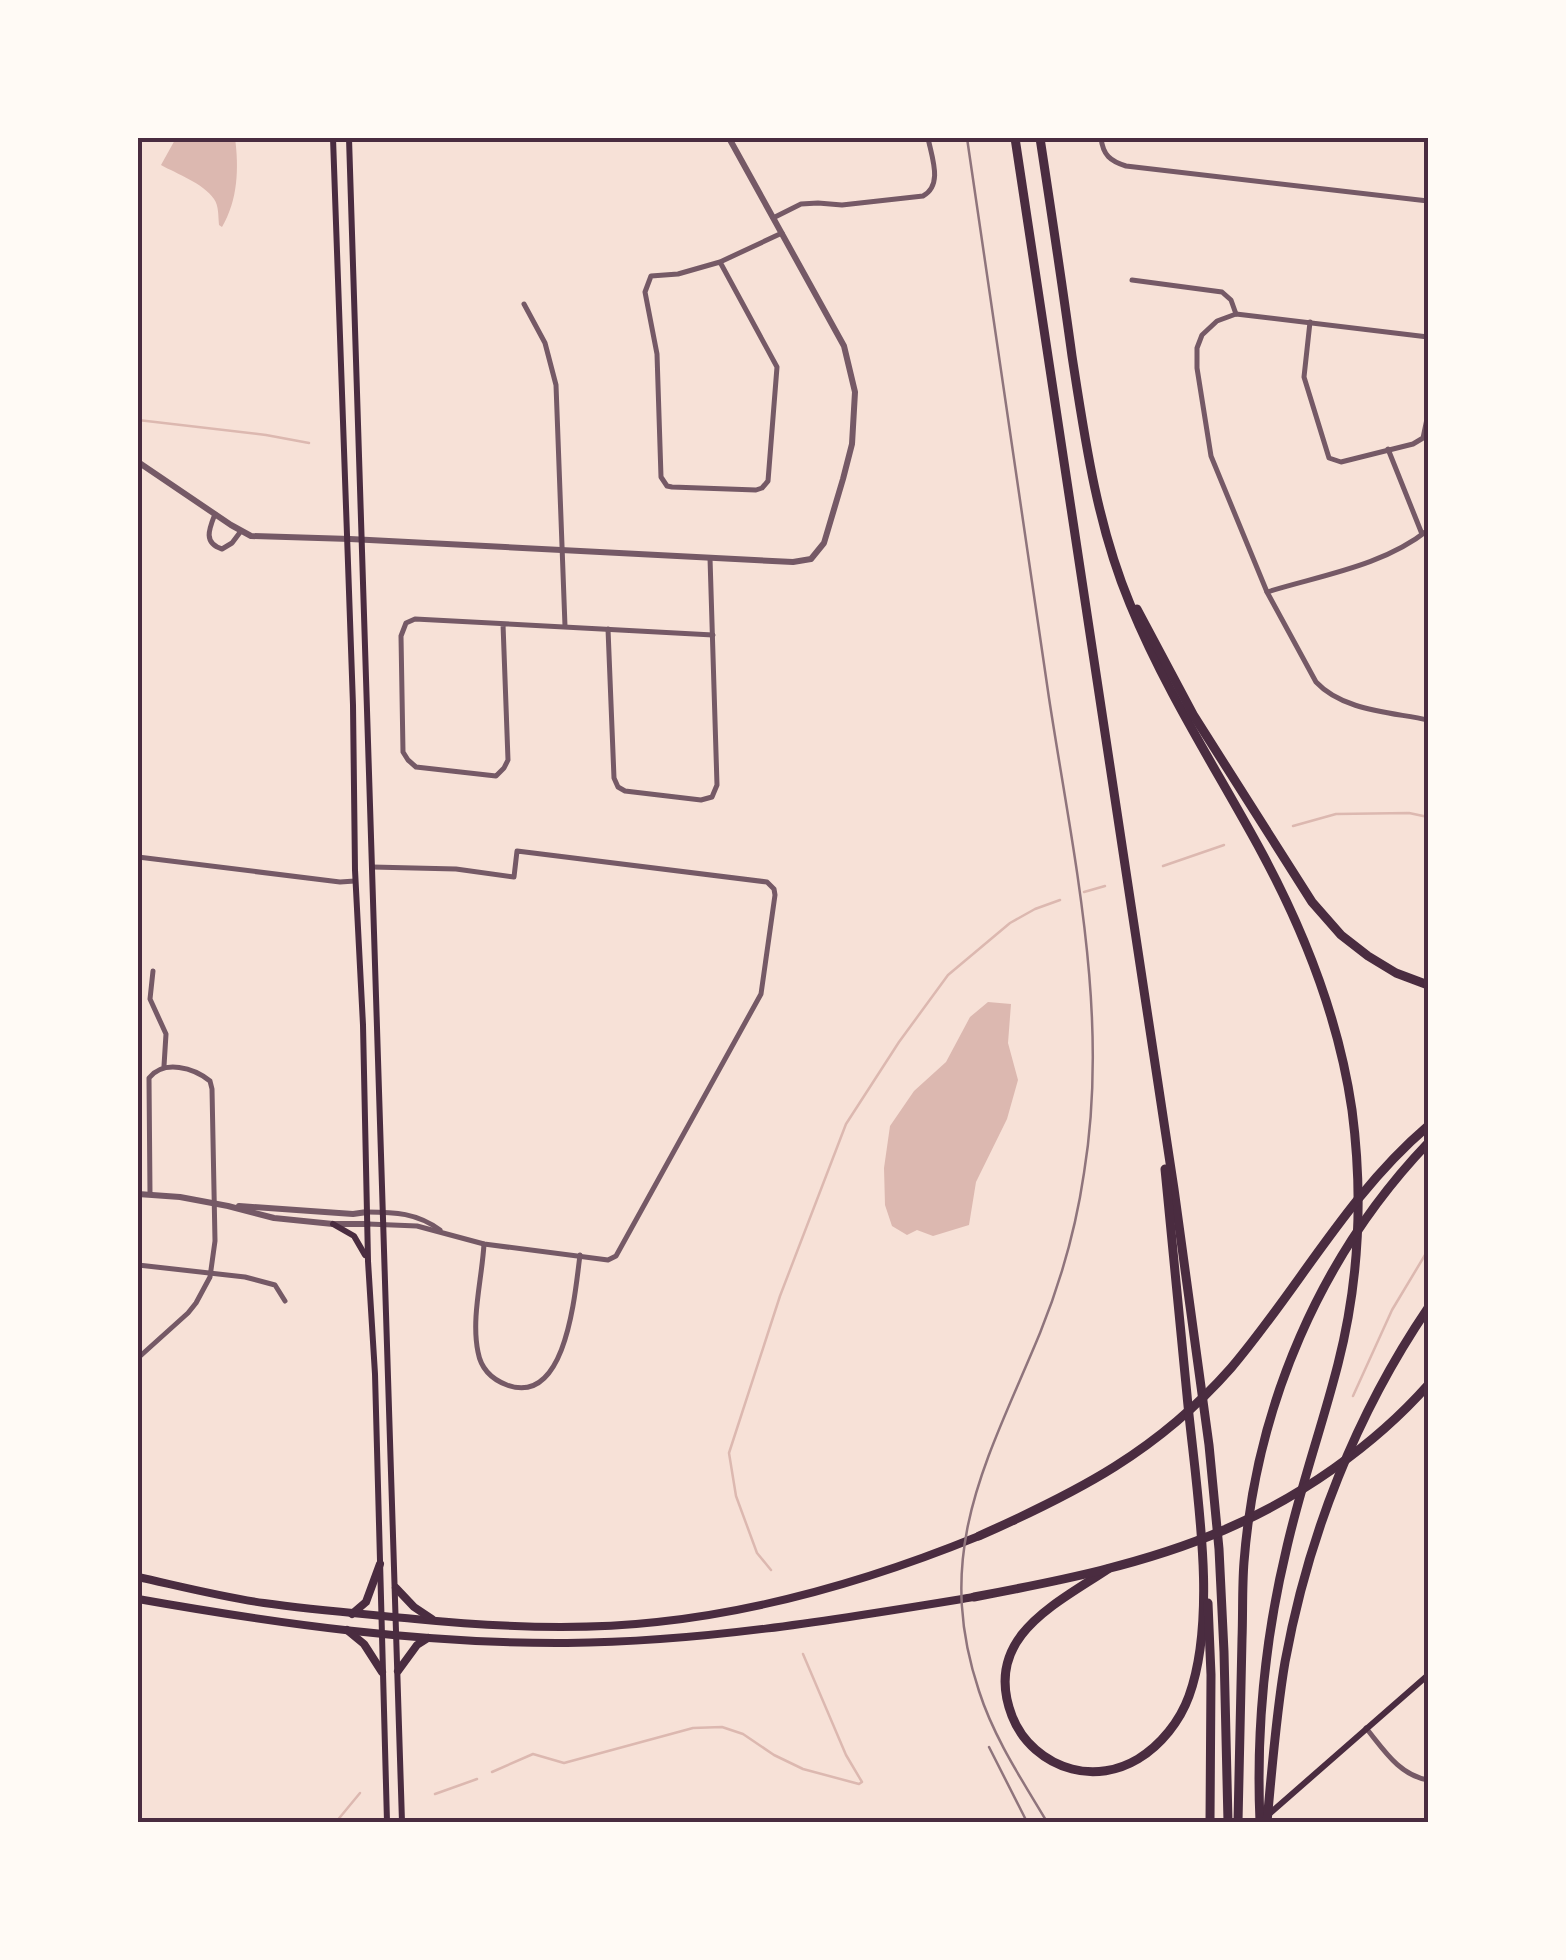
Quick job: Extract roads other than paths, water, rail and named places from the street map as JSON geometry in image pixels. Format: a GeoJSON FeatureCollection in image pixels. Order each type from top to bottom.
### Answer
{"type":"FeatureCollection","features":[{"type":"Feature","properties":{"kind":"highway"},"geometry":{"type":"LineString","coordinates":[[1015,138],[1174,1190],[1211,1462],[1224,1652],[1228,1822]]}},
{"type":"Feature","properties":{"kind":"highway"},"geometry":{"type":"LineString","coordinates":[[1040,138],[1085,443],[1105,530],[1155,662],[1262,853],[1297,927],[1331,1018],[1352,1114],[1358,1214],[1352,1292],[1338,1366],[1275,1599],[1264,1679],[1259,1782],[1263,1822]]}},
{"type":"Feature","properties":{"kind":"highway"},"geometry":{"type":"LineString","coordinates":[[1121,580],[1194,716],[1312,902],[1352,945],[1396,973],[1428,985]]}},
{"type":"Feature","properties":{"kind":"highway"},"geometry":{"type":"LineString","coordinates":[[1108,1568],[1030,1622],[1014,1644],[1005,1668],[1004,1692],[1022,1736],[1045,1757],[1073,1769],[1102,1771],[1131,1763],[1150,1751],[1174,1725],[1186,1704],[1200,1645],[1204,1591],[1158,1097]]}},
{"type":"Feature","properties":{"kind":"highway"},"geometry":{"type":"LineString","coordinates":[[979,1536],[1096,1480],[1156,1440],[1208,1393],[1239,1358],[1354,1202],[1428,1126]]}},
{"type":"Feature","properties":{"kind":"highway"},"geometry":{"type":"LineString","coordinates":[[1238,1822],[1244,1564],[1255,1484],[1268,1428],[1282,1382],[1320,1295],[1358,1230],[1428,1144]]}},
{"type":"Feature","properties":{"kind":"highway"},"geometry":{"type":"LineString","coordinates":[[1263,1822],[1286,1662],[1312,1553],[1338,1477],[1368,1412],[1428,1308]]}},
{"type":"Feature","properties":{"kind":"highway"},"geometry":{"type":"LineString","coordinates":[[974,1597],[1108,1568],[1222,1531],[1280,1502],[1340,1462],[1428,1385]]}},
{"type":"Feature","properties":{"kind":"highway"},"geometry":{"type":"LineString","coordinates":[[1204,1591],[1211,1675],[1210,1822]]}},
{"type":"Feature","properties":{"kind":"main road"},"geometry":{"type":"LineString","coordinates":[[333,138],[388,1822]]}},
{"type":"Feature","properties":{"kind":"main road"},"geometry":{"type":"LineString","coordinates":[[349,138],[402,1822]]}},
{"type":"Feature","properties":{"kind":"main road"},"geometry":{"type":"LineString","coordinates":[[333,1224],[354,1236],[368,1261]]}},
{"type":"Feature","properties":{"kind":"main road"},"geometry":{"type":"LineString","coordinates":[[138,1578],[262,1602],[352,1614],[544,1627],[630,1625],[749,1607],[808,1593],[908,1564],[979,1536]]}},
{"type":"Feature","properties":{"kind":"main road"},"geometry":{"type":"LineString","coordinates":[[352,1614],[366,1602],[380,1564]]}},
{"type":"Feature","properties":{"kind":"main road"},"geometry":{"type":"LineString","coordinates":[[396,1588],[414,1607],[436,1621]]}},
{"type":"Feature","properties":{"kind":"main road"},"geometry":{"type":"LineString","coordinates":[[138,1599],[238,1617],[347,1630],[480,1641],[569,1643],[674,1638],[974,1597]]}},
{"type":"Feature","properties":{"kind":"main road"},"geometry":{"type":"LineString","coordinates":[[347,1630],[364,1644],[382,1672]]}},
{"type":"Feature","properties":{"kind":"main road"},"geometry":{"type":"LineString","coordinates":[[398,1672],[416,1645],[430,1637]]}},
{"type":"Feature","properties":{"kind":"main road"},"geometry":{"type":"LineString","coordinates":[[1263,1822],[1428,1675]]}},
{"type":"Feature","properties":{"kind":"street"},"geometry":{"type":"LineString","coordinates":[[138,462],[251,536],[793,562],[811,559],[824,542],[852,444],[855,392],[844,346],[730,138]]}},
{"type":"Feature","properties":{"kind":"street"},"geometry":{"type":"LineString","coordinates":[[773,218],[801,204],[842,204],[928,194],[935,181],[928,138]]}},
{"type":"Feature","properties":{"kind":"street"},"geometry":{"type":"LineString","coordinates":[[1101,138],[1107,157],[1126,166],[1428,201]]}},
{"type":"Feature","properties":{"kind":"street"},"geometry":{"type":"LineString","coordinates":[[720,262],[777,367],[768,481],[756,490],[672,487],[661,477],[658,354],[644,292],[651,276],[678,274],[720,262],[782,233]]}},
{"type":"Feature","properties":{"kind":"street"},"geometry":{"type":"LineString","coordinates":[[1132,280],[1222,292],[1231,300],[1236,314]]}},
{"type":"Feature","properties":{"kind":"street"},"geometry":{"type":"LineString","coordinates":[[524,304],[545,343],[556,385],[564,626]]}},
{"type":"Feature","properties":{"kind":"street"},"geometry":{"type":"LineString","coordinates":[[1428,337],[1236,314],[1216,321],[1202,335],[1196,368],[1212,456],[1268,592],[1316,682],[1326,694],[1346,703],[1428,720]]}},
{"type":"Feature","properties":{"kind":"street"},"geometry":{"type":"LineString","coordinates":[[1310,322],[1304,377],[1329,458],[1340,462],[1413,444],[1423,438],[1428,414]]}},
{"type":"Feature","properties":{"kind":"street"},"geometry":{"type":"LineString","coordinates":[[1388,449],[1422,535]]}},
{"type":"Feature","properties":{"kind":"street"},"geometry":{"type":"LineString","coordinates":[[215,514],[208,537],[215,547],[222,549],[241,532]]}},
{"type":"Feature","properties":{"kind":"street"},"geometry":{"type":"LineString","coordinates":[[1268,592],[1374,560],[1428,530]]}},
{"type":"Feature","properties":{"kind":"street"},"geometry":{"type":"LineString","coordinates":[[608,628],[614,778],[618,787],[625,792],[701,800],[712,797],[717,785],[710,558]]}},
{"type":"Feature","properties":{"kind":"street"},"geometry":{"type":"LineString","coordinates":[[503,624],[508,760],[504,768],[496,776],[416,767],[404,752],[401,646],[402,628],[415,619],[713,635]]}},
{"type":"Feature","properties":{"kind":"street"},"geometry":{"type":"LineString","coordinates":[[138,1194],[228,1206],[274,1218],[417,1226],[484,1244],[608,1260],[616,1256],[761,994],[774,888],[764,882],[518,851],[514,877],[456,868],[372,867]]}},
{"type":"Feature","properties":{"kind":"street"},"geometry":{"type":"LineString","coordinates":[[138,856],[355,881]]}},
{"type":"Feature","properties":{"kind":"street"},"geometry":{"type":"LineString","coordinates":[[153,972],[150,999],[166,1034],[164,1066]]}},
{"type":"Feature","properties":{"kind":"street"},"geometry":{"type":"LineString","coordinates":[[138,1358],[188,1313],[210,1273],[215,1241],[210,1081],[199,1072],[164,1066],[149,1078],[150,1194]]}},
{"type":"Feature","properties":{"kind":"street"},"geometry":{"type":"LineString","coordinates":[[228,1206],[353,1214],[384,1212],[424,1218],[442,1232]]}},
{"type":"Feature","properties":{"kind":"street"},"geometry":{"type":"LineString","coordinates":[[484,1244],[478,1355],[492,1378],[516,1388],[534,1386],[542,1380],[560,1353],[571,1319],[580,1255]]}},
{"type":"Feature","properties":{"kind":"street"},"geometry":{"type":"LineString","coordinates":[[138,1265],[245,1276],[275,1284],[285,1302]]}},
{"type":"Feature","properties":{"kind":"street"},"geometry":{"type":"LineString","coordinates":[[1366,1728],[1398,1767],[1428,1780]]}},
{"type":"Feature","properties":{"kind":"waterway"},"geometry":{"type":"LineString","coordinates":[[138,420],[309,443]]}},
{"type":"Feature","properties":{"kind":"waterway"},"geometry":{"type":"LineString","coordinates":[[1293,826],[1336,814],[1409,813],[1428,817]]}},
{"type":"Feature","properties":{"kind":"waterway"},"geometry":{"type":"LineString","coordinates":[[1163,866],[1224,845]]}},
{"type":"Feature","properties":{"kind":"waterway"},"geometry":{"type":"LineString","coordinates":[[1084,892],[1105,886]]}},
{"type":"Feature","properties":{"kind":"waterway"},"geometry":{"type":"LineString","coordinates":[[771,1570],[757,1553],[736,1496],[729,1453],[780,1296],[846,1124],[948,975],[1010,923],[1060,900]]}},
{"type":"Feature","properties":{"kind":"waterway"},"geometry":{"type":"LineString","coordinates":[[1353,1396],[1392,1310],[1428,1250]]}},
{"type":"Feature","properties":{"kind":"waterway"},"geometry":{"type":"LineString","coordinates":[[492,1772],[533,1754],[564,1763],[693,1728],[722,1727],[743,1734],[803,1769],[859,1784],[862,1782],[846,1755],[803,1654]]}},
{"type":"Feature","properties":{"kind":"waterway"},"geometry":{"type":"LineString","coordinates":[[435,1794],[477,1779]]}},
{"type":"Feature","properties":{"kind":"waterway"},"geometry":{"type":"LineString","coordinates":[[336,1822],[360,1793]]}},
{"type":"Feature","properties":{"kind":"tram line"},"geometry":{"type":"LineString","coordinates":[[967,138],[1077,875],[1091,994],[1091,1113],[1077,1214],[1055,1294],[985,1464],[972,1506],[961,1593],[966,1640],[985,1708],[1047,1822]]}},
{"type":"Feature","properties":{"kind":"tram line"},"geometry":{"type":"LineString","coordinates":[[989,1747],[1027,1822]]}}]}
